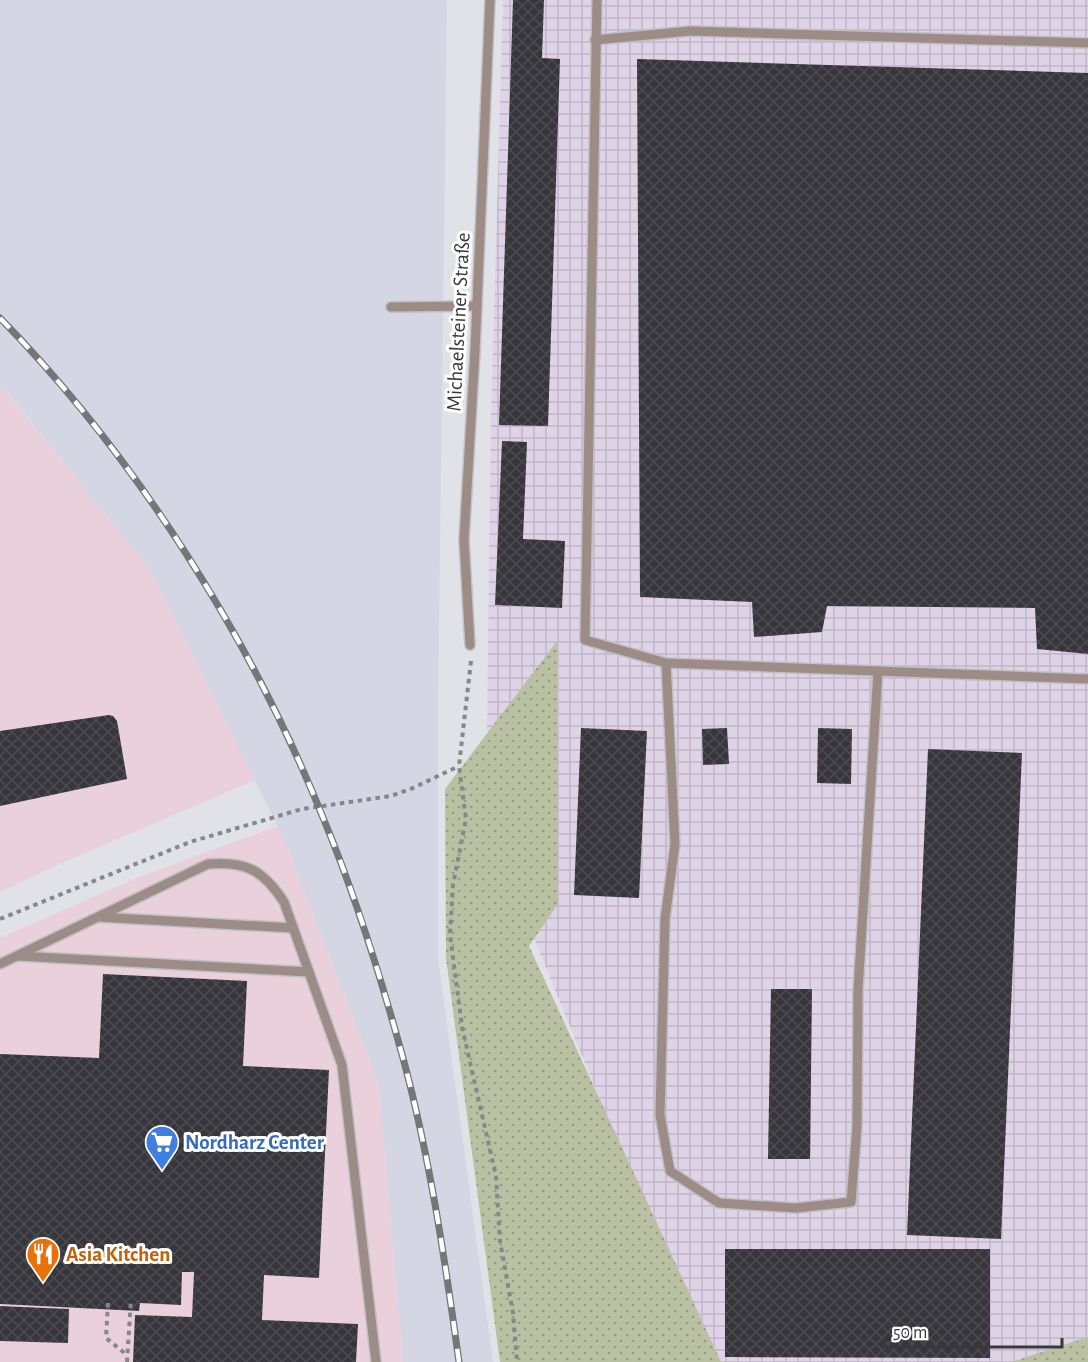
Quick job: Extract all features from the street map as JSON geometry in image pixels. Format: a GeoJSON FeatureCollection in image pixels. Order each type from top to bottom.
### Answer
{"type":"FeatureCollection","features":[{"type":"Feature","properties":{"kind":"lane","name":"Michaelsteiner Straße"},"geometry":{"type":"LineString","coordinates":[[470,645],[464,540],[490,0]]}},
{"type":"Feature","properties":{"kind":"lane"},"geometry":{"type":"LineString","coordinates":[[597,0],[585,640],[666,663],[1088,679]]}},
{"type":"Feature","properties":{"kind":"lane"},"geometry":{"type":"LineString","coordinates":[[595,40],[690,32],[1088,43]]}},
{"type":"Feature","properties":{"kind":"lane"},"geometry":{"type":"LineString","coordinates":[[391,307],[477,306]]}},
{"type":"Feature","properties":{"kind":"lane"},"geometry":{"type":"LineString","coordinates":[[666,663],[675,844],[665,919],[660,1115],[670,1171],[719,1203],[796,1208],[851,1202],[857,1127],[858,990],[878,671]]}},
{"type":"Feature","properties":{"kind":"lane"},"geometry":{"type":"LineString","coordinates":[[0,964],[208,864],[228,862],[254,870],[273,884],[284,902],[294,928],[342,1065],[376,1362]]}},
{"type":"Feature","properties":{"kind":"lane"},"geometry":{"type":"LineString","coordinates":[[98,917],[294,928]]}},
{"type":"Feature","properties":{"kind":"lane"},"geometry":{"type":"LineString","coordinates":[[16,956],[309,972]]}},
{"type":"Feature","properties":{"kind":"path"},"geometry":{"type":"LineString","coordinates":[[470,645],[471,667],[459,766],[466,819],[453,885],[450,934],[462,1027],[496,1176],[500,1241],[513,1313],[517,1362]]}},
{"type":"Feature","properties":{"kind":"path"},"geometry":{"type":"LineString","coordinates":[[0,919],[190,842],[302,809],[391,796],[459,766]]}},
{"type":"Feature","properties":{"kind":"path"},"geometry":{"type":"LineString","coordinates":[[127,1362],[131,1299]]}},
{"type":"Feature","properties":{"kind":"path"},"geometry":{"type":"LineString","coordinates":[[108,1304],[106,1338],[128,1356]]}},
{"type":"Feature","properties":{"kind":"shaded area"},"geometry":{"type":"Polygon","coordinates":[[[0,0],[447,0],[438,703],[438,958],[493,1362],[403,1362],[379,1084],[285,841],[151,571],[11,397],[0,387],[0,0]]]}},
{"type":"Feature","properties":{"kind":"shaded area"},"geometry":{"type":"Polygon","coordinates":[[[503,0],[1088,0],[1088,1362],[707,1362],[509,877],[487,727],[491,416],[503,0]]]}},
{"type":"Feature","properties":{"kind":"shaded area"},"geometry":{"type":"Polygon","coordinates":[[[0,387],[151,571],[255,780],[0,892],[0,387]]]}},
{"type":"Feature","properties":{"kind":"shaded area"},"geometry":{"type":"Polygon","coordinates":[[[278,826],[379,1084],[403,1362],[0,1362],[0,938],[139,877],[278,826]]]}},
{"type":"Feature","properties":{"kind":"green space"},"geometry":{"type":"Polygon","coordinates":[[[557,641],[558,904],[529,946],[721,1362],[500,1362],[446,958],[445,789],[557,641]]]}},
{"type":"Feature","properties":{"kind":"green space"},"geometry":{"type":"Polygon","coordinates":[[[1088,1337],[1088,1362],[1011,1362],[1088,1337]]]}},
{"type":"Feature","properties":{"kind":"building"},"geometry":{"type":"Polygon","coordinates":[[[513,0],[544,0],[542,58],[560,59],[548,426],[499,425],[513,0]]]}},
{"type":"Feature","properties":{"kind":"building"},"geometry":{"type":"Polygon","coordinates":[[[637,59],[1088,73],[1088,654],[1037,649],[1035,608],[827,606],[822,632],[754,637],[752,602],[640,597],[637,59]]]}},
{"type":"Feature","properties":{"kind":"building"},"geometry":{"type":"Polygon","coordinates":[[[502,441],[527,442],[523,539],[565,541],[562,608],[495,605],[502,441]]]}},
{"type":"Feature","properties":{"kind":"building"},"geometry":{"type":"Polygon","coordinates":[[[109,715],[117,721],[127,779],[0,806],[0,731],[109,715]]]}},
{"type":"Feature","properties":{"kind":"building"},"geometry":{"type":"Polygon","coordinates":[[[581,728],[647,731],[639,898],[574,895],[581,728]]]}},
{"type":"Feature","properties":{"kind":"building"},"geometry":{"type":"Polygon","coordinates":[[[727,728],[729,764],[703,765],[702,729],[727,728]]]}},
{"type":"Feature","properties":{"kind":"building"},"geometry":{"type":"Polygon","coordinates":[[[818,728],[852,729],[851,784],[817,783],[818,728]]]}},
{"type":"Feature","properties":{"kind":"building"},"geometry":{"type":"Polygon","coordinates":[[[928,749],[1022,753],[1001,1239],[907,1235],[928,749]]]}},
{"type":"Feature","properties":{"kind":"building","name":"Nordharz Center"},"geometry":{"type":"Polygon","coordinates":[[[103,974],[247,981],[243,1066],[329,1070],[319,1278],[264,1275],[262,1320],[358,1324],[356,1362],[133,1362],[135,1315],[192,1317],[194,1272],[182,1272],[181,1305],[140,1303],[139,1311],[0,1304],[0,1054],[99,1058],[103,974]]]}},
{"type":"Feature","properties":{"kind":"building"},"geometry":{"type":"Polygon","coordinates":[[[771,989],[812,989],[810,1159],[768,1159],[771,989]]]}},
{"type":"Feature","properties":{"kind":"building"},"geometry":{"type":"Polygon","coordinates":[[[725,1249],[990,1249],[990,1358],[725,1357],[725,1249]]]}},
{"type":"Feature","properties":{"kind":"building"},"geometry":{"type":"Polygon","coordinates":[[[0,1306],[69,1309],[68,1343],[0,1341],[0,1306]]]}},
{"type":"Feature","properties":{"kind":"railway"},"geometry":{"type":"LineString","coordinates":[[0,318],[50,372],[143,490],[226,619],[295,752],[336,849],[357,908],[403,1058],[429,1171],[459,1362]]}},
{"type":"Feature","properties":{"kind":"place","name":"Nordharz Center"},"geometry":{"type":"Point","coordinates":[162,1171]}},
{"type":"Feature","properties":{"kind":"place","name":"Asia Kitchen"},"geometry":{"type":"Point","coordinates":[43,1283]}}]}
